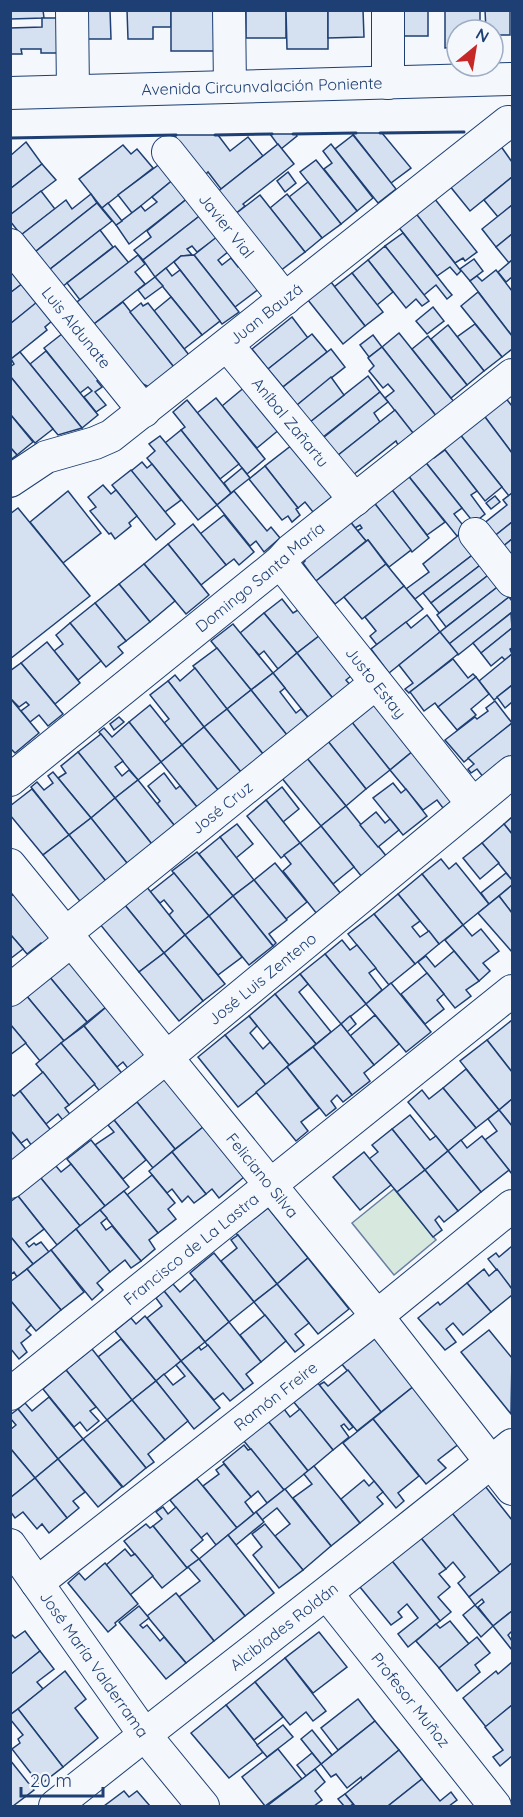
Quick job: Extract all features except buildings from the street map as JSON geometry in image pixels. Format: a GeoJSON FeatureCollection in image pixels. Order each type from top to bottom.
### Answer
{"type":"FeatureCollection","features":[{"type":"Feature","properties":{"kind":"street"},"geometry":{"type":"LineString","coordinates":[[72,10],[73,91]]}},
{"type":"Feature","properties":{"kind":"street"},"geometry":{"type":"LineString","coordinates":[[229,10],[230,87]]}},
{"type":"Feature","properties":{"kind":"street"},"geometry":{"type":"LineString","coordinates":[[388,10],[388,83]]}},
{"type":"Feature","properties":{"kind":"street"},"geometry":{"type":"LineString","coordinates":[[508,79],[510,125]]}},
{"type":"Feature","properties":{"kind":"street","name":"Avenida Circunvalación Poniente"},"geometry":{"type":"LineString","coordinates":[[10,93],[508,79]]}},
{"type":"Feature","properties":{"kind":"street","name":"Juan Bauzá"},"geometry":{"type":"LineString","coordinates":[[10,481],[46,457],[111,436],[510,125]]}},
{"type":"Feature","properties":{"kind":"street","name":"Javier Vial"},"geometry":{"type":"LineString","coordinates":[[168,152],[285,299]]}},
{"type":"Feature","properties":{"kind":"street","name":"Luis Aldunate"},"geometry":{"type":"LineString","coordinates":[[10,245],[144,411]]}},
{"type":"Feature","properties":{"kind":"street","name":"Aníbal Zañartu"},"geometry":{"type":"LineString","coordinates":[[227,345],[355,500]]}},
{"type":"Feature","properties":{"kind":"street","name":"Domingo Santa María"},"geometry":{"type":"LineString","coordinates":[[10,780],[280,562],[291,550],[513,375]]}},
{"type":"Feature","properties":{"kind":"street"},"geometry":{"type":"LineString","coordinates":[[475,534],[513,581]]}},
{"type":"Feature","properties":{"kind":"street","name":"Justo Estay"},"geometry":{"type":"LineString","coordinates":[[280,562],[472,803]]}},
{"type":"Feature","properties":{"kind":"street","name":"José Cruz"},"geometry":{"type":"LineString","coordinates":[[10,990],[69,937],[376,682]]}},
{"type":"Feature","properties":{"kind":"street","name":"José Luis Zenteno"},"geometry":{"type":"LineString","coordinates":[[10,1182],[167,1057],[472,803],[513,772]]}},
{"type":"Feature","properties":{"kind":"street","name":"Feliciano Silva"},"geometry":{"type":"LineString","coordinates":[[10,865],[377,1316],[502,1454],[513,1489]]}},
{"type":"Feature","properties":{"kind":"street","name":"Francisco de La Lastra"},"geometry":{"type":"LineString","coordinates":[[10,1394],[513,991]]}},
{"type":"Feature","properties":{"kind":"street","name":"Ramón Freire"},"geometry":{"type":"LineString","coordinates":[[37,1583],[513,1206]]}},
{"type":"Feature","properties":{"kind":"street","name":"Alcibíades Roldán"},"geometry":{"type":"LineString","coordinates":[[55,1806],[502,1454]]}},
{"type":"Feature","properties":{"kind":"street","name":"José María Valderrama"},"geometry":{"type":"LineString","coordinates":[[10,1545],[144,1734],[202,1806]]}},
{"type":"Feature","properties":{"kind":"street","name":"Profesor Muñoz"},"geometry":{"type":"LineString","coordinates":[[327,1594],[495,1806]]}},
{"type":"Feature","properties":{"kind":"shaded area"},"geometry":{"type":"Polygon","coordinates":[[[394,1189],[436,1240],[394,1275],[352,1223],[394,1189]]]}},
{"type":"Feature","properties":{"kind":"wall"},"geometry":{"type":"LineString","coordinates":[[380,133],[464,132]]}},
{"type":"Feature","properties":{"kind":"wall"},"geometry":{"type":"LineString","coordinates":[[293,134],[356,133]]}},
{"type":"Feature","properties":{"kind":"wall"},"geometry":{"type":"LineString","coordinates":[[215,135],[272,134]]}},
{"type":"Feature","properties":{"kind":"wall"},"geometry":{"type":"LineString","coordinates":[[10,138],[176,135]]}}]}
